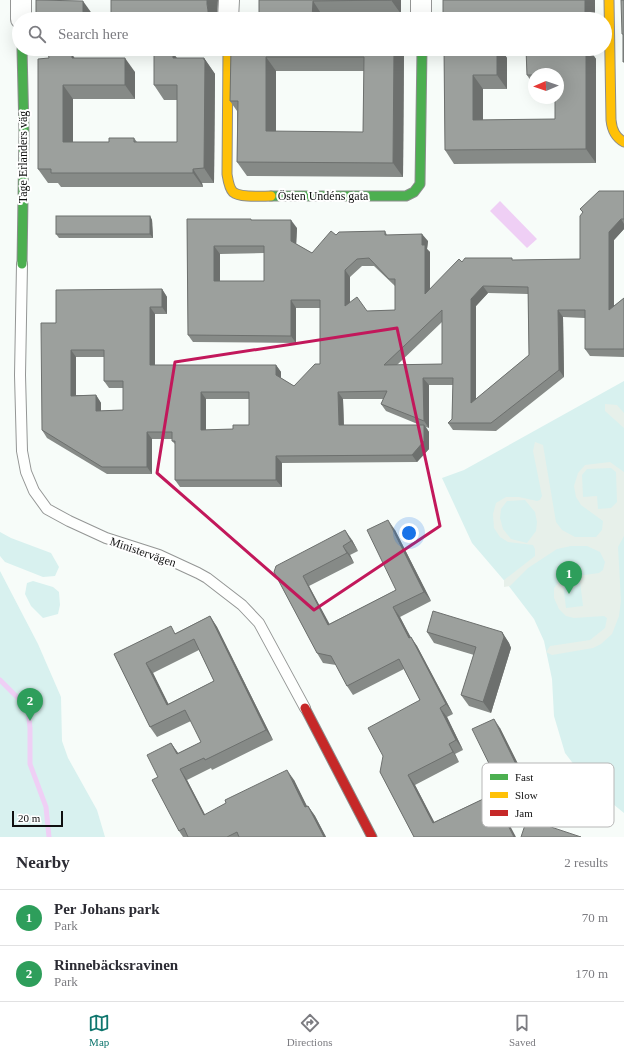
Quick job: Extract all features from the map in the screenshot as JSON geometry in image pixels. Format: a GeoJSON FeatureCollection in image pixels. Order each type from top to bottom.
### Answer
{"type":"FeatureCollection","features":[{"type":"Feature","properties":{"kind":"street"},"geometry":{"type":"LineString","coordinates":[[21,0],[21,12]]}},
{"type":"Feature","properties":{"kind":"street"},"geometry":{"type":"LineString","coordinates":[[228,12],[229,0]]}},
{"type":"Feature","properties":{"kind":"street"},"geometry":{"type":"LineString","coordinates":[[421,0],[422,12]]}},
{"type":"Feature","properties":{"kind":"street"},"geometry":{"type":"LineString","coordinates":[[609,0],[609,12]]}},
{"type":"Feature","properties":{"kind":"street","name":"Tage Erlanders väg"},"geometry":{"type":"LineString","coordinates":[[22,56],[24,132],[22,264]]}},
{"type":"Feature","properties":{"kind":"street","name":"Östen Undéns gata"},"geometry":{"type":"LineString","coordinates":[[228,56],[227,174],[230,188],[237,196],[406,196],[414,192],[420,184],[422,56]]}},
{"type":"Feature","properties":{"kind":"street"},"geometry":{"type":"LineString","coordinates":[[610,56],[610,111],[612,127],[615,135],[624,142]]}},
{"type":"Feature","properties":{"kind":"street","name":"Ministervägen"},"geometry":{"type":"LineString","coordinates":[[305,708],[372,837]]}},
{"type":"Feature","properties":{"kind":"lane","name":"Ministervägen"},"geometry":{"type":"LineString","coordinates":[[22,264],[20,375],[22,451],[26,472],[34,491],[47,509],[106,538],[159,555],[198,573],[208,578],[242,605],[259,623],[305,708]]}},
{"type":"Feature","properties":{"kind":"highlighted area"},"geometry":{"type":"Polygon","coordinates":[[[397,328],[440,526],[314,610],[157,473],[175,362],[397,328]]]}},
{"type":"Feature","properties":{"kind":"shaded area"},"geometry":{"type":"Polygon","coordinates":[[[500,201],[537,239],[527,248],[490,211],[500,201]]]}},
{"type":"Feature","properties":{"kind":"shaded area"},"geometry":{"type":"Polygon","coordinates":[[[624,381],[624,813],[614,805],[614,763],[573,763],[565,753],[554,716],[552,679],[544,641],[534,619],[508,585],[472,543],[442,478],[464,470],[624,381]]]}},
{"type":"Feature","properties":{"kind":"shaded area"},"geometry":{"type":"Polygon","coordinates":[[[605,404],[617,405],[624,413],[624,428],[605,411],[605,404]]]}},
{"type":"Feature","properties":{"kind":"shaded area"},"geometry":{"type":"Polygon","coordinates":[[[535,442],[543,445],[556,522],[562,530],[575,537],[596,537],[602,530],[603,521],[581,505],[576,497],[574,486],[578,473],[585,465],[610,462],[624,472],[624,536],[618,547],[621,601],[619,616],[612,634],[601,644],[593,648],[552,655],[546,652],[550,646],[590,640],[605,628],[607,618],[604,616],[574,618],[566,616],[559,609],[554,598],[554,588],[561,580],[569,577],[599,573],[603,570],[605,562],[600,552],[587,546],[571,546],[557,549],[528,568],[510,586],[504,587],[504,580],[535,556],[535,549],[533,545],[508,542],[500,537],[494,528],[493,514],[496,503],[506,497],[519,497],[537,501],[540,500],[542,496],[533,451],[535,442]],[[611,468],[587,469],[582,475],[583,497],[597,496],[598,509],[611,508],[617,502],[616,472],[611,468]],[[525,500],[507,501],[501,509],[500,518],[503,529],[511,539],[527,543],[536,531],[537,522],[535,512],[525,500]],[[580,581],[563,583],[566,608],[583,606],[580,581]]]}},
{"type":"Feature","properties":{"kind":"shaded area"},"geometry":{"type":"Polygon","coordinates":[[[0,532],[11,538],[51,553],[59,567],[55,576],[43,577],[5,562],[0,556],[0,532]]]}},
{"type":"Feature","properties":{"kind":"shaded area"},"geometry":{"type":"Polygon","coordinates":[[[0,571],[38,644],[61,697],[62,741],[68,758],[97,810],[105,837],[0,837],[0,571]]]}},
{"type":"Feature","properties":{"kind":"shaded area"},"geometry":{"type":"Polygon","coordinates":[[[33,581],[53,587],[59,592],[60,605],[58,614],[43,618],[31,606],[25,594],[27,583],[33,581]]]}},
{"type":"Feature","properties":{"kind":"building"},"geometry":{"type":"Polygon","coordinates":[[[36,0],[83,1],[83,12],[36,12],[36,0]]]}},
{"type":"Feature","properties":{"kind":"building"},"geometry":{"type":"Polygon","coordinates":[[[111,0],[207,0],[208,11],[208,12],[111,12],[111,0]]]}},
{"type":"Feature","properties":{"kind":"building"},"geometry":{"type":"Polygon","coordinates":[[[259,0],[391,0],[313,1],[312,12],[259,12],[259,0]]]}},
{"type":"Feature","properties":{"kind":"building"},"geometry":{"type":"Polygon","coordinates":[[[443,0],[585,0],[585,12],[443,12],[443,0]]]}},
{"type":"Feature","properties":{"kind":"building"},"geometry":{"type":"Polygon","coordinates":[[[621,0],[624,0],[624,62],[623,62],[621,0]]]}},
{"type":"Feature","properties":{"kind":"building"},"geometry":{"type":"Polygon","coordinates":[[[49,56],[72,56],[72,58],[125,58],[125,85],[63,85],[63,142],[109,142],[109,138],[134,138],[134,142],[177,142],[177,85],[154,85],[154,56],[173,56],[173,58],[204,58],[204,168],[193,169],[193,173],[51,173],[51,169],[38,169],[38,59],[49,58],[49,56]]]}},
{"type":"Feature","properties":{"kind":"building"},"geometry":{"type":"Polygon","coordinates":[[[231,56],[394,56],[393,163],[237,162],[238,101],[230,101],[231,56]],[[266,57],[266,131],[363,132],[364,57],[266,57]]]}},
{"type":"Feature","properties":{"kind":"building"},"geometry":{"type":"Polygon","coordinates":[[[444,56],[497,56],[497,75],[473,75],[473,120],[555,119],[555,104],[564,104],[564,68],[528,68],[527,75],[526,56],[586,56],[586,149],[445,150],[444,56]]]}},
{"type":"Feature","properties":{"kind":"building"},"geometry":{"type":"Polygon","coordinates":[[[599,191],[624,191],[624,219],[621,219],[609,232],[609,310],[624,298],[624,349],[585,349],[585,310],[558,310],[559,370],[491,423],[448,423],[452,419],[453,378],[423,378],[424,421],[381,404],[387,391],[338,392],[339,425],[424,425],[424,441],[412,455],[276,456],[276,480],[175,480],[175,441],[172,441],[172,432],[147,432],[147,467],[102,467],[42,430],[41,323],[56,323],[56,290],[162,289],[162,307],[150,307],[150,365],[276,365],[276,375],[294,386],[315,364],[320,364],[320,300],[291,300],[291,336],[188,335],[187,219],[291,220],[291,241],[312,253],[331,231],[336,235],[339,232],[385,231],[385,235],[422,234],[422,245],[425,245],[425,294],[459,259],[462,262],[465,258],[512,258],[512,260],[580,259],[580,216],[583,212],[580,209],[599,191]],[[214,246],[214,281],[264,281],[264,246],[214,246]],[[369,258],[357,259],[345,270],[345,306],[357,297],[367,311],[395,310],[395,279],[389,279],[369,258]],[[483,286],[471,299],[471,403],[529,355],[528,287],[483,286]],[[442,310],[384,365],[442,364],[442,310]],[[71,350],[71,396],[96,395],[96,411],[123,410],[123,381],[104,381],[104,350],[71,350]],[[201,392],[201,430],[233,429],[233,425],[249,425],[249,392],[201,392]]]}},
{"type":"Feature","properties":{"kind":"building"},"geometry":{"type":"Polygon","coordinates":[[[56,216],[150,216],[150,234],[56,234],[56,216]]]}},
{"type":"Feature","properties":{"kind":"building"},"geometry":{"type":"Polygon","coordinates":[[[388,520],[424,592],[393,607],[409,638],[411,637],[446,704],[440,708],[456,740],[449,744],[453,752],[408,775],[433,823],[482,800],[482,827],[509,827],[514,837],[414,837],[380,772],[383,756],[368,728],[420,700],[399,659],[347,686],[331,656],[317,653],[274,572],[276,566],[345,530],[351,541],[343,546],[347,553],[303,576],[328,625],[396,590],[367,530],[388,520]]]}},
{"type":"Feature","properties":{"kind":"building"},"geometry":{"type":"Polygon","coordinates":[[[433,611],[502,632],[504,637],[483,702],[461,695],[476,647],[427,632],[433,611]]]}},
{"type":"Feature","properties":{"kind":"building"},"geometry":{"type":"Polygon","coordinates":[[[210,616],[266,730],[205,760],[204,758],[180,769],[204,815],[226,803],[225,800],[287,770],[305,807],[308,806],[324,837],[239,837],[237,832],[227,837],[188,837],[184,828],[179,831],[152,780],[158,777],[147,755],[171,743],[177,754],[201,742],[185,710],[150,727],[114,654],[171,626],[175,634],[210,616]],[[194,639],[146,663],[167,705],[214,681],[194,639]]]}},
{"type":"Feature","properties":{"kind":"building"},"geometry":{"type":"Polygon","coordinates":[[[494,719],[515,763],[489,763],[472,729],[494,719]]]}},
{"type":"Feature","properties":{"kind":"building"},"geometry":{"type":"Polygon","coordinates":[[[524,827],[551,827],[581,837],[521,837],[524,827]]]}},
{"type":"Feature","properties":{"kind":"waterway"},"geometry":{"type":"LineString","coordinates":[[0,680],[28,708],[30,728],[30,764],[46,807],[49,837]]}},
{"type":"Feature","properties":{"kind":"traffic: fast"},"geometry":{"type":"LineString","coordinates":[[22,56],[24,132],[22,264]]}},
{"type":"Feature","properties":{"kind":"traffic: fast"},"geometry":{"type":"LineString","coordinates":[[271,196],[406,196],[414,192],[420,184],[422,56]]}},
{"type":"Feature","properties":{"kind":"traffic: slow"},"geometry":{"type":"LineString","coordinates":[[609,0],[609,12]]}},
{"type":"Feature","properties":{"kind":"traffic: slow"},"geometry":{"type":"LineString","coordinates":[[228,56],[227,174],[229,184],[233,192],[236,194],[271,196]]}},
{"type":"Feature","properties":{"kind":"traffic: slow"},"geometry":{"type":"LineString","coordinates":[[610,56],[612,127],[614,133],[624,142]]}},
{"type":"Feature","properties":{"kind":"traffic: jam"},"geometry":{"type":"LineString","coordinates":[[305,708],[372,837]]}},
{"type":"Feature","properties":{"kind":"place","name":"Per Johans park"},"geometry":{"type":"Point","coordinates":[569,594]}},
{"type":"Feature","properties":{"kind":"place","name":"Rinnebäcksravinen"},"geometry":{"type":"Point","coordinates":[30,721]}}]}
